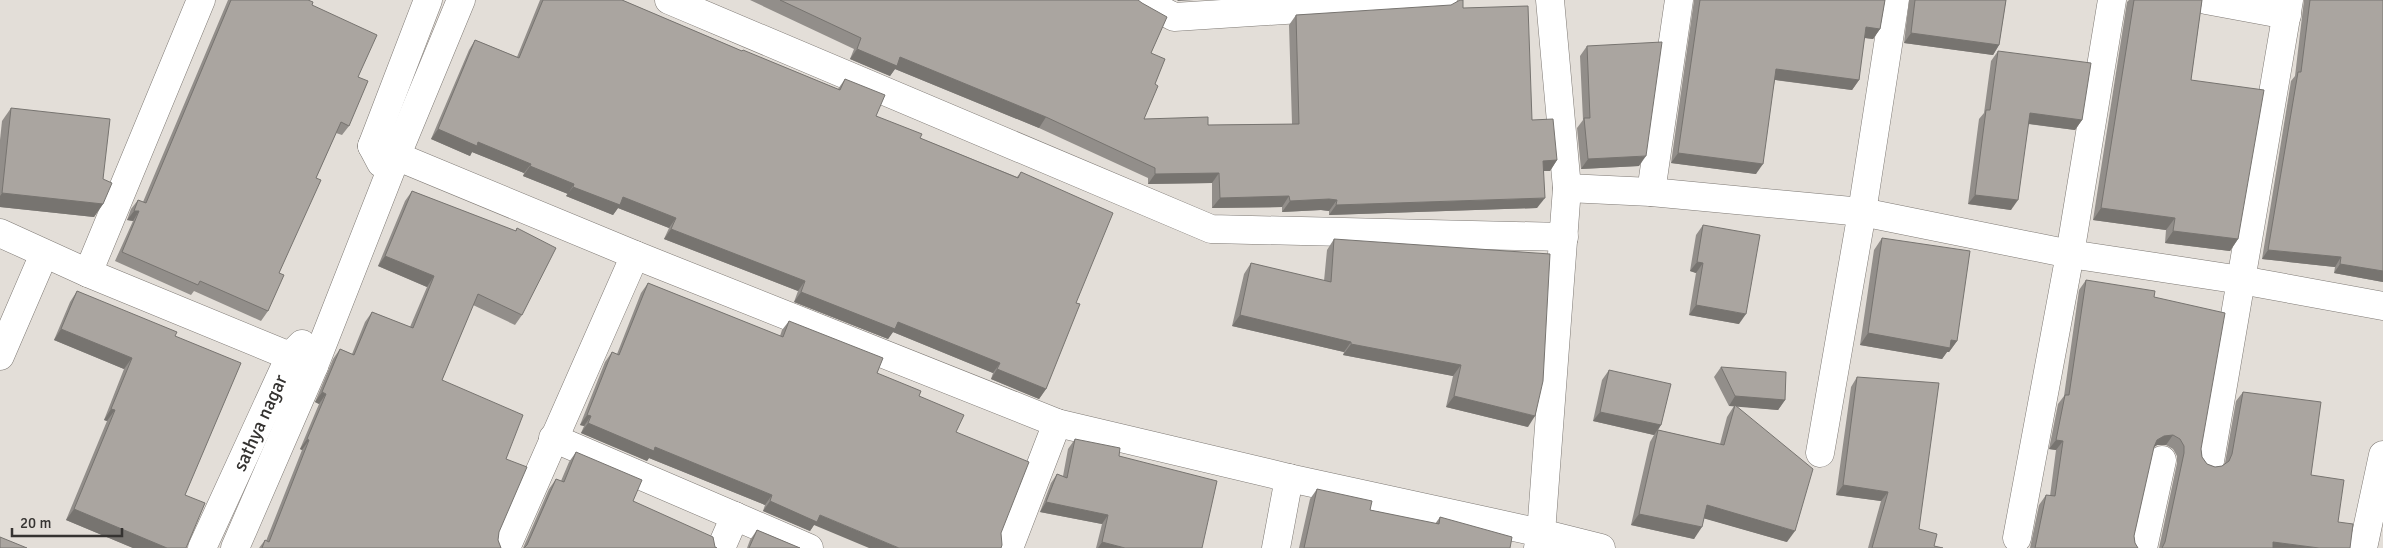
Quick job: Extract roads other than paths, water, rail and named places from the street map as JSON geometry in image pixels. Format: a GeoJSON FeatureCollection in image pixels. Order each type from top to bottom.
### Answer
{"type":"FeatureCollection","features":[{"type":"Feature","properties":{"kind":"street"},"geometry":{"type":"LineString","coordinates":[[88,273],[201,0]]}},
{"type":"Feature","properties":{"kind":"street","name":"sathya nagar"},"geometry":{"type":"LineString","coordinates":[[202,548],[302,361],[335,312],[385,160],[428,0]]}},
{"type":"Feature","properties":{"kind":"street","name":"sathya nagar"},"geometry":{"type":"LineString","coordinates":[[385,160],[461,0]]}},
{"type":"Feature","properties":{"kind":"street"},"geometry":{"type":"LineString","coordinates":[[1142,0],[1174,18],[1443,0]]}},
{"type":"Feature","properties":{"kind":"street"},"geometry":{"type":"LineString","coordinates":[[1540,540],[1567,188],[1550,0]]}},
{"type":"Feature","properties":{"kind":"street"},"geometry":{"type":"LineString","coordinates":[[1651,192],[1679,0]]}},
{"type":"Feature","properties":{"kind":"street"},"geometry":{"type":"LineString","coordinates":[[1820,453],[1862,212],[1895,0]]}},
{"type":"Feature","properties":{"kind":"street"},"geometry":{"type":"LineString","coordinates":[[2017,538],[2070,254],[2112,0]]}},
{"type":"Feature","properties":{"kind":"street"},"geometry":{"type":"LineString","coordinates":[[2206,0],[2288,7],[2210,461]]}},
{"type":"Feature","properties":{"kind":"street"},"geometry":{"type":"LineString","coordinates":[[677,2],[1211,229],[1564,237]]}},
{"type":"Feature","properties":{"kind":"street"},"geometry":{"type":"LineString","coordinates":[[385,160],[635,255],[1057,423],[1540,540],[1601,548]]}},
{"type":"Feature","properties":{"kind":"street"},"geometry":{"type":"LineString","coordinates":[[1567,188],[1651,192],[1862,212],[2070,254],[2241,280],[2383,306]]}},
{"type":"Feature","properties":{"kind":"street"},"geometry":{"type":"LineString","coordinates":[[0,234],[88,273],[302,361]]}},
{"type":"Feature","properties":{"kind":"street"},"geometry":{"type":"LineString","coordinates":[[0,356],[44,254]]}},
{"type":"Feature","properties":{"kind":"street"},"geometry":{"type":"LineString","coordinates":[[506,548],[635,255]]}},
{"type":"Feature","properties":{"kind":"street","name":"sathya nagar"},"geometry":{"type":"LineString","coordinates":[[235,548],[302,361]]}},
{"type":"Feature","properties":{"kind":"street"},"geometry":{"type":"LineString","coordinates":[[1009,548],[1057,423]]}},
{"type":"Feature","properties":{"kind":"street"},"geometry":{"type":"LineString","coordinates":[[553,438],[809,548]]}},
{"type":"Feature","properties":{"kind":"street"},"geometry":{"type":"LineString","coordinates":[[2363,548],[2383,455]]}},
{"type":"Feature","properties":{"kind":"street"},"geometry":{"type":"LineString","coordinates":[[2142,548],[2162,460]]}},
{"type":"Feature","properties":{"kind":"street"},"geometry":{"type":"LineString","coordinates":[[1276,548],[1290,478]]}},
{"type":"Feature","properties":{"kind":"street"},"geometry":{"type":"LineString","coordinates":[[722,548],[734,516]]}}]}
